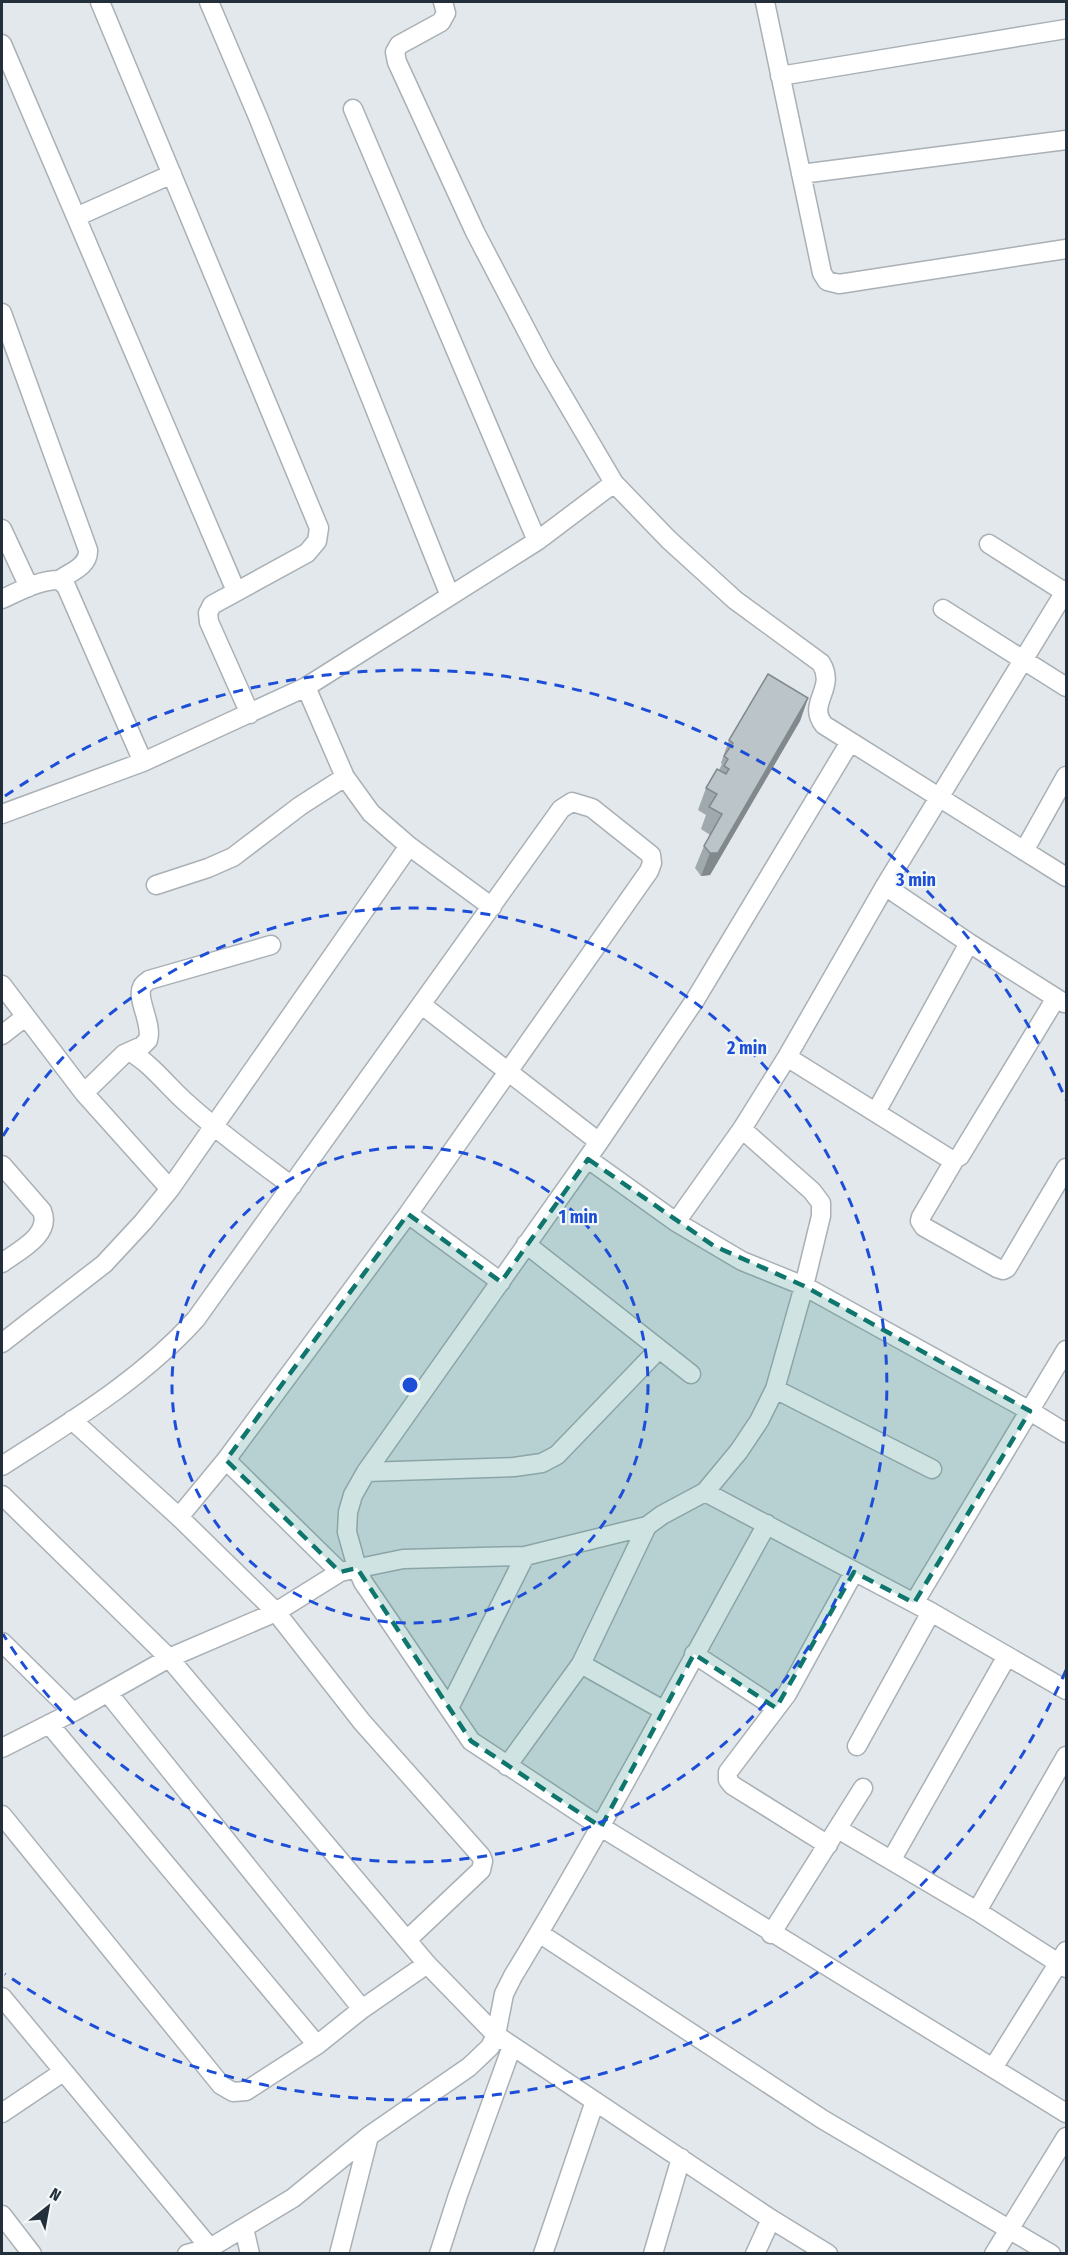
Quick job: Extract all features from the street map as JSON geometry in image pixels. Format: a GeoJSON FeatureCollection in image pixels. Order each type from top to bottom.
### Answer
{"type":"FeatureCollection","features":[{"type":"Feature","properties":{"kind":"street"},"geometry":{"type":"LineString","coordinates":[[100,2],[319,528],[318,541],[307,553],[212,605],[208,613],[209,622],[250,714]]}},
{"type":"Feature","properties":{"kind":"street"},"geometry":{"type":"LineString","coordinates":[[209,2],[267,140],[450,596]]}},
{"type":"Feature","properties":{"kind":"street"},"geometry":{"type":"LineString","coordinates":[[443,2],[446,13],[441,22],[399,45],[395,52],[397,62],[475,232],[543,362],[614,483],[669,540],[735,600],[821,663],[826,672],[826,683],[817,710],[824,725],[1066,877]]}},
{"type":"Feature","properties":{"kind":"street"},"geometry":{"type":"LineString","coordinates":[[765,2],[822,273],[827,281],[839,284],[1066,249]]}},
{"type":"Feature","properties":{"kind":"street"},"geometry":{"type":"LineString","coordinates":[[780,76],[1066,29]]}},
{"type":"Feature","properties":{"kind":"street"},"geometry":{"type":"LineString","coordinates":[[2,44],[236,591]]}},
{"type":"Feature","properties":{"kind":"street"},"geometry":{"type":"LineString","coordinates":[[353,109],[537,541]]}},
{"type":"Feature","properties":{"kind":"street"},"geometry":{"type":"LineString","coordinates":[[801,174],[1066,140]]}},
{"type":"Feature","properties":{"kind":"street"},"geometry":{"type":"LineString","coordinates":[[76,217],[172,174]]}},
{"type":"Feature","properties":{"kind":"street"},"geometry":{"type":"LineString","coordinates":[[2,313],[88,550],[88,558],[84,564],[59,580],[28,587],[2,599]]}},
{"type":"Feature","properties":{"kind":"street"},"geometry":{"type":"LineString","coordinates":[[2,814],[143,762],[306,687],[537,541],[614,483]]}},
{"type":"Feature","properties":{"kind":"street"},"geometry":{"type":"LineString","coordinates":[[2,529],[28,587]]}},
{"type":"Feature","properties":{"kind":"street"},"geometry":{"type":"LineString","coordinates":[[676,1222],[742,1129],[787,1057],[885,886],[1066,591],[989,544]]}},
{"type":"Feature","properties":{"kind":"street"},"geometry":{"type":"LineString","coordinates":[[59,580],[66,586],[143,762]]}},
{"type":"Feature","properties":{"kind":"street"},"geometry":{"type":"LineString","coordinates":[[943,609],[1066,687]]}},
{"type":"Feature","properties":{"kind":"street"},"geometry":{"type":"LineString","coordinates":[[306,687],[345,777],[370,813],[409,846],[492,907]]}},
{"type":"Feature","properties":{"kind":"street"},"geometry":{"type":"LineString","coordinates":[[349,1570],[348,1512],[353,1495],[366,1472],[588,1159],[695,1000],[850,742]]}},
{"type":"Feature","properties":{"kind":"street"},"geometry":{"type":"LineString","coordinates":[[1024,851],[1066,776]]}},
{"type":"Feature","properties":{"kind":"street"},"geometry":{"type":"LineString","coordinates":[[156,885],[208,868],[232,857],[300,806],[345,777]]}},
{"type":"Feature","properties":{"kind":"street"},"geometry":{"type":"LineString","coordinates":[[2,1467],[140,1372],[173,1344],[196,1318],[292,1186],[561,808],[572,802],[592,808],[651,855],[652,863],[649,871],[408,1214],[226,1460],[179,1517]]}},
{"type":"Feature","properties":{"kind":"street"},"geometry":{"type":"LineString","coordinates":[[2,1343],[104,1264],[143,1222],[170,1189],[409,846]]}},
{"type":"Feature","properties":{"kind":"street"},"geometry":{"type":"LineString","coordinates":[[885,886],[1061,1001],[960,1156],[955,1160],[920,1221],[924,1227],[1003,1270],[1007,1268],[1066,1168]]}},
{"type":"Feature","properties":{"kind":"street"},"geometry":{"type":"LineString","coordinates":[[876,1112],[969,943]]}},
{"type":"Feature","properties":{"kind":"street"},"geometry":{"type":"LineString","coordinates":[[84,1093],[124,1054],[142,1046],[150,1036],[141,994],[142,987],[149,980],[271,945]]}},
{"type":"Feature","properties":{"kind":"street"},"geometry":{"type":"LineString","coordinates":[[2,985],[84,1093],[170,1189]]}},
{"type":"Feature","properties":{"kind":"street"},"geometry":{"type":"LineString","coordinates":[[422,1005],[599,1142]]}},
{"type":"Feature","properties":{"kind":"street"},"geometry":{"type":"LineString","coordinates":[[2,1035],[25,1017]]}},
{"type":"Feature","properties":{"kind":"street"},"geometry":{"type":"LineString","coordinates":[[130,1052],[138,1056],[169,1088],[213,1127],[292,1186]]}},
{"type":"Feature","properties":{"kind":"street"},"geometry":{"type":"LineString","coordinates":[[787,1057],[955,1160]]}},
{"type":"Feature","properties":{"kind":"street"},"geometry":{"type":"LineString","coordinates":[[2,1748],[73,1712],[169,1658],[276,1612],[349,1570],[402,1559],[525,1556],[646,1526],[705,1492],[739,1451],[759,1421],[775,1389],[821,1216],[821,1203],[812,1191],[742,1129]]}},
{"type":"Feature","properties":{"kind":"street"},"geometry":{"type":"LineString","coordinates":[[588,1159],[676,1222],[742,1261],[804,1286],[1066,1433]]}},
{"type":"Feature","properties":{"kind":"street"},"geometry":{"type":"LineString","coordinates":[[2,1263],[37,1237],[45,1219],[42,1211],[5,1174]]}},
{"type":"Feature","properties":{"kind":"street"},"geometry":{"type":"LineString","coordinates":[[408,1214],[501,1282]]}},
{"type":"Feature","properties":{"kind":"street"},"geometry":{"type":"LineString","coordinates":[[526,1244],[691,1374]]}},
{"type":"Feature","properties":{"kind":"street"},"geometry":{"type":"LineString","coordinates":[[366,1472],[485,1469],[542,1463],[557,1455],[659,1349]]}},
{"type":"Feature","properties":{"kind":"street"},"geometry":{"type":"LineString","coordinates":[[914,1603],[1066,1350]]}},
{"type":"Feature","properties":{"kind":"street"},"geometry":{"type":"LineString","coordinates":[[775,1389],[932,1469]]}},
{"type":"Feature","properties":{"kind":"street"},"geometry":{"type":"LineString","coordinates":[[72,1420],[179,1517],[276,1612],[362,1722],[483,1861],[481,1870],[407,1940]]}},
{"type":"Feature","properties":{"kind":"street"},"geometry":{"type":"LineString","coordinates":[[226,1460],[363,1582],[471,1741],[601,1827],[771,1934],[1066,2113]]}},
{"type":"Feature","properties":{"kind":"street"},"geometry":{"type":"LineString","coordinates":[[705,1492],[931,1612],[1007,1656],[1064,1682]]}},
{"type":"Feature","properties":{"kind":"street"},"geometry":{"type":"LineString","coordinates":[[2,1495],[169,1658],[427,1964],[496,2035],[771,2219],[828,2253]]}},
{"type":"Feature","properties":{"kind":"street"},"geometry":{"type":"LineString","coordinates":[[188,2253],[210,2248],[293,2198],[369,2136],[469,2067],[490,2047],[496,2035],[504,1994],[601,1827],[663,1710],[767,1524]]}},
{"type":"Feature","properties":{"kind":"street"},"geometry":{"type":"LineString","coordinates":[[507,1766],[581,1664],[646,1526]]}},
{"type":"Feature","properties":{"kind":"street"},"geometry":{"type":"LineString","coordinates":[[449,1708],[525,1556]]}},
{"type":"Feature","properties":{"kind":"street"},"geometry":{"type":"LineString","coordinates":[[828,1845],[732,1785],[728,1780],[728,1772],[787,1694],[854,1572]]}},
{"type":"Feature","properties":{"kind":"street"},"geometry":{"type":"LineString","coordinates":[[857,1746],[931,1612]]}},
{"type":"Feature","properties":{"kind":"street"},"geometry":{"type":"LineString","coordinates":[[2,1642],[73,1712]]}},
{"type":"Feature","properties":{"kind":"street"},"geometry":{"type":"LineString","coordinates":[[694,1654],[776,1708]]}},
{"type":"Feature","properties":{"kind":"street"},"geometry":{"type":"LineString","coordinates":[[891,1859],[1007,1656]]}},
{"type":"Feature","properties":{"kind":"street"},"geometry":{"type":"LineString","coordinates":[[581,1664],[663,1710]]}},
{"type":"Feature","properties":{"kind":"street"},"geometry":{"type":"LineString","coordinates":[[108,1693],[362,2009]]}},
{"type":"Feature","properties":{"kind":"street"},"geometry":{"type":"LineString","coordinates":[[49,1724],[317,2045]]}},
{"type":"Feature","properties":{"kind":"street"},"geometry":{"type":"LineString","coordinates":[[976,1911],[1066,1756]]}},
{"type":"Feature","properties":{"kind":"street"},"geometry":{"type":"LineString","coordinates":[[771,1934],[863,1788]]}},
{"type":"Feature","properties":{"kind":"street"},"geometry":{"type":"LineString","coordinates":[[2,1815],[226,2089],[233,2092],[246,2091],[317,2045],[362,2009],[427,1964]]}},
{"type":"Feature","properties":{"kind":"street"},"geometry":{"type":"LineString","coordinates":[[838,1829],[1064,1961],[993,2068]]}},
{"type":"Feature","properties":{"kind":"street"},"geometry":{"type":"LineString","coordinates":[[539,1933],[822,2119],[1051,2253]]}},
{"type":"Feature","properties":{"kind":"street"},"geometry":{"type":"LineString","coordinates":[[2,1997],[210,2248]]}},
{"type":"Feature","properties":{"kind":"street"},"geometry":{"type":"LineString","coordinates":[[439,2253],[512,2046]]}},
{"type":"Feature","properties":{"kind":"street"},"geometry":{"type":"LineString","coordinates":[[2,2113],[63,2072]]}},
{"type":"Feature","properties":{"kind":"street"},"geometry":{"type":"LineString","coordinates":[[543,2253],[595,2101]]}},
{"type":"Feature","properties":{"kind":"street"},"geometry":{"type":"LineString","coordinates":[[339,2253],[369,2136]]}},
{"type":"Feature","properties":{"kind":"street"},"geometry":{"type":"LineString","coordinates":[[994,2253],[1066,2137]]}},
{"type":"Feature","properties":{"kind":"street"},"geometry":{"type":"LineString","coordinates":[[653,2253],[681,2158]]}},
{"type":"Feature","properties":{"kind":"street"},"geometry":{"type":"LineString","coordinates":[[2,2215],[33,2253]]}},
{"type":"Feature","properties":{"kind":"street"},"geometry":{"type":"LineString","coordinates":[[755,2253],[771,2219]]}},
{"type":"Feature","properties":{"kind":"street"},"geometry":{"type":"LineString","coordinates":[[244,2228],[250,2253]]}},
{"type":"Feature","properties":{"kind":"highlighted area"},"geometry":{"type":"Polygon","coordinates":[[[588,1159],[714,1246],[804,1286],[1030,1411],[914,1603],[854,1572],[776,1708],[694,1654],[601,1827],[471,1741],[357,1568],[340,1572],[226,1460],[408,1214],[501,1282],[588,1159]]]}},
{"type":"Feature","properties":{"kind":"building"},"geometry":{"type":"Polygon","coordinates":[[[768,674],[808,698],[718,853],[710,853],[704,846],[722,814],[709,807],[717,794],[706,788],[717,769],[726,774],[729,769],[724,766],[728,759],[724,756],[733,743],[729,740],[768,674]]]}}]}
